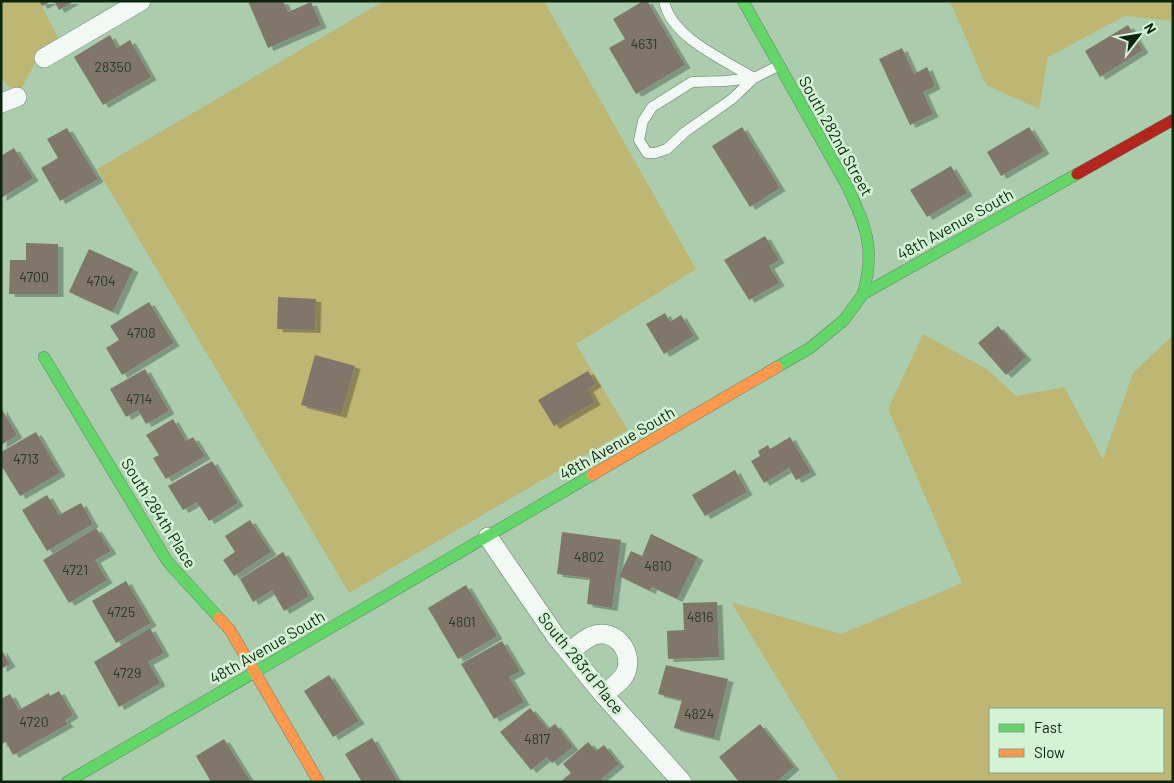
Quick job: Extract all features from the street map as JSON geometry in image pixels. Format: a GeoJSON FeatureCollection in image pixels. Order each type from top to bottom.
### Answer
{"type":"FeatureCollection","features":[{"type":"Feature","properties":{"kind":"street"},"geometry":{"type":"LineString","coordinates":[[44,58],[141,1]]}},
{"type":"Feature","properties":{"kind":"street","name":"South 282nd Street"},"geometry":{"type":"LineString","coordinates":[[743,1],[846,184],[866,230],[871,259],[863,294]]}},
{"type":"Feature","properties":{"kind":"street","name":"48th Avenue South"},"geometry":{"type":"LineString","coordinates":[[67,782],[810,348],[844,320],[863,294],[1173,120]]}},
{"type":"Feature","properties":{"kind":"street","name":"South 284th Place"},"geometry":{"type":"LineString","coordinates":[[44,357],[167,561],[179,577],[230,630],[319,782]]}},
{"type":"Feature","properties":{"kind":"street","name":"South 283rd Place"},"geometry":{"type":"LineString","coordinates":[[488,537],[555,635],[603,694],[682,782]]}},
{"type":"Feature","properties":{"kind":"street"},"geometry":{"type":"LineString","coordinates":[[569,652],[593,635],[604,634],[614,637],[622,644],[627,653],[628,664],[625,674],[619,682],[603,694]]}},
{"type":"Feature","properties":{"kind":"lane"},"geometry":{"type":"LineString","coordinates":[[664,1],[668,14],[685,34],[696,43],[754,78]]}},
{"type":"Feature","properties":{"kind":"lane"},"geometry":{"type":"LineString","coordinates":[[754,78],[692,82],[669,95],[652,107],[643,121],[639,140],[647,153],[655,153],[666,149],[685,132],[732,100],[754,78],[779,65]]}},
{"type":"Feature","properties":{"kind":"shaded area"},"geometry":{"type":"Polygon","coordinates":[[[1,1],[39,1],[63,47],[35,63],[17,97],[1,77],[1,1]]]}},
{"type":"Feature","properties":{"kind":"shaded area"},"geometry":{"type":"Polygon","coordinates":[[[384,1],[544,1],[696,269],[576,344],[628,430],[349,593],[97,169],[384,1]]]}},
{"type":"Feature","properties":{"kind":"shaded area"},"geometry":{"type":"Polygon","coordinates":[[[950,1],[1173,1],[1173,21],[1125,16],[1048,57],[1039,109],[986,85],[950,1]]]}},
{"type":"Feature","properties":{"kind":"shaded area"},"geometry":{"type":"Polygon","coordinates":[[[923,334],[988,370],[1016,396],[1064,387],[1103,459],[1133,373],[1173,335],[1173,782],[840,782],[731,602],[841,634],[962,583],[888,409],[923,334]]]}},
{"type":"Feature","properties":{"kind":"building"},"geometry":{"type":"Polygon","coordinates":[[[39,1],[51,1],[42,6],[39,1]]]}},
{"type":"Feature","properties":{"kind":"building"},"geometry":{"type":"Polygon","coordinates":[[[54,1],[74,1],[59,10],[54,1]]]}},
{"type":"Feature","properties":{"kind":"building"},"geometry":{"type":"Polygon","coordinates":[[[248,1],[283,1],[288,12],[311,2],[321,25],[268,48],[248,1]]]}},
{"type":"Feature","properties":{"kind":"building"},"geometry":{"type":"Polygon","coordinates":[[[643,1],[647,1],[685,65],[636,94],[609,48],[625,39],[613,19],[643,1]]]}},
{"type":"Feature","properties":{"kind":"building"},"geometry":{"type":"Polygon","coordinates":[[[1128,25],[1143,50],[1100,77],[1085,51],[1128,25]]]}},
{"type":"Feature","properties":{"kind":"building"},"geometry":{"type":"Polygon","coordinates":[[[110,35],[117,48],[130,40],[151,77],[103,105],[74,57],[110,35]]]}},
{"type":"Feature","properties":{"kind":"building"},"geometry":{"type":"Polygon","coordinates":[[[902,48],[914,74],[927,67],[935,86],[923,92],[933,114],[910,125],[879,59],[902,48]]]}},
{"type":"Feature","properties":{"kind":"building"},"geometry":{"type":"Polygon","coordinates":[[[742,127],[780,188],[750,207],[712,146],[742,127]]]}},
{"type":"Feature","properties":{"kind":"building"},"geometry":{"type":"Polygon","coordinates":[[[1029,127],[1044,151],[1001,176],[987,152],[1029,127]]]}},
{"type":"Feature","properties":{"kind":"building"},"geometry":{"type":"Polygon","coordinates":[[[67,128],[98,179],[60,201],[41,168],[58,158],[47,139],[67,128]]]}},
{"type":"Feature","properties":{"kind":"building"},"geometry":{"type":"Polygon","coordinates":[[[14,148],[33,178],[1,198],[1,156],[14,148]]]}},
{"type":"Feature","properties":{"kind":"building"},"geometry":{"type":"Polygon","coordinates":[[[951,166],[967,193],[927,217],[910,190],[951,166]]]}},
{"type":"Feature","properties":{"kind":"building"},"geometry":{"type":"Polygon","coordinates":[[[765,236],[779,260],[769,266],[779,283],[749,300],[724,260],[765,236]]]}},
{"type":"Feature","properties":{"kind":"building"},"geometry":{"type":"Polygon","coordinates":[[[26,243],[58,244],[58,294],[9,294],[10,260],[26,260],[26,243]]]}},
{"type":"Feature","properties":{"kind":"building"},"geometry":{"type":"Polygon","coordinates":[[[89,249],[133,269],[113,312],[69,292],[89,249]]]}},
{"type":"Feature","properties":{"kind":"building"},"geometry":{"type":"Polygon","coordinates":[[[278,297],[316,299],[315,330],[277,329],[278,297]]]}},
{"type":"Feature","properties":{"kind":"building"},"geometry":{"type":"Polygon","coordinates":[[[149,302],[174,343],[122,375],[106,348],[119,340],[110,326],[149,302]]]}},
{"type":"Feature","properties":{"kind":"building"},"geometry":{"type":"Polygon","coordinates":[[[665,313],[670,322],[681,315],[694,336],[664,354],[646,324],[665,313]]]}},
{"type":"Feature","properties":{"kind":"building"},"geometry":{"type":"Polygon","coordinates":[[[998,326],[1026,357],[1006,375],[978,343],[998,326]]]}},
{"type":"Feature","properties":{"kind":"building"},"geometry":{"type":"Polygon","coordinates":[[[315,355],[355,366],[341,415],[301,405],[315,355]]]}},
{"type":"Feature","properties":{"kind":"building"},"geometry":{"type":"Polygon","coordinates":[[[145,369],[169,411],[146,424],[138,410],[126,417],[110,389],[145,369]]]}},
{"type":"Feature","properties":{"kind":"building"},"geometry":{"type":"Polygon","coordinates":[[[588,371],[596,384],[588,389],[595,402],[554,426],[538,400],[588,371]]]}},
{"type":"Feature","properties":{"kind":"building"},"geometry":{"type":"Polygon","coordinates":[[[1,408],[17,435],[1,445],[1,408]]]}},
{"type":"Feature","properties":{"kind":"building"},"geometry":{"type":"Polygon","coordinates":[[[173,419],[186,441],[193,437],[205,456],[166,479],[153,458],[159,455],[146,435],[173,419]]]}},
{"type":"Feature","properties":{"kind":"building"},"geometry":{"type":"Polygon","coordinates":[[[36,432],[60,473],[20,496],[1,465],[1,452],[36,432]]]}},
{"type":"Feature","properties":{"kind":"building"},"geometry":{"type":"Polygon","coordinates":[[[790,437],[811,472],[796,480],[789,468],[764,483],[751,461],[760,456],[758,451],[768,445],[770,449],[790,437]]]}},
{"type":"Feature","properties":{"kind":"building"},"geometry":{"type":"Polygon","coordinates":[[[212,461],[238,503],[209,521],[197,502],[183,510],[168,486],[212,461]]]}},
{"type":"Feature","properties":{"kind":"building"},"geometry":{"type":"Polygon","coordinates":[[[735,470],[747,492],[705,516],[692,495],[735,470]]]}},
{"type":"Feature","properties":{"kind":"building"},"geometry":{"type":"Polygon","coordinates":[[[47,495],[59,515],[81,503],[93,524],[47,551],[22,510],[47,495]]]}},
{"type":"Feature","properties":{"kind":"building"},"geometry":{"type":"Polygon","coordinates":[[[250,520],[271,552],[234,576],[223,560],[235,552],[225,536],[250,520]]]}},
{"type":"Feature","properties":{"kind":"building"},"geometry":{"type":"Polygon","coordinates":[[[96,528],[111,551],[95,560],[107,580],[69,603],[43,560],[96,528]]]}},
{"type":"Feature","properties":{"kind":"building"},"geometry":{"type":"Polygon","coordinates":[[[562,532],[621,540],[612,608],[587,604],[590,578],[557,574],[562,532]]]}},
{"type":"Feature","properties":{"kind":"building"},"geometry":{"type":"Polygon","coordinates":[[[651,534],[698,557],[677,599],[652,587],[650,591],[619,576],[631,551],[642,556],[651,534]]]}},
{"type":"Feature","properties":{"kind":"building"},"geometry":{"type":"Polygon","coordinates":[[[283,552],[309,596],[284,611],[272,590],[253,602],[240,579],[283,552]]]}},
{"type":"Feature","properties":{"kind":"building"},"geometry":{"type":"Polygon","coordinates":[[[126,581],[151,623],[116,643],[92,601],[126,581]]]}},
{"type":"Feature","properties":{"kind":"building"},"geometry":{"type":"Polygon","coordinates":[[[466,585],[497,636],[458,659],[428,608],[466,585]]]}},
{"type":"Feature","properties":{"kind":"building"},"geometry":{"type":"Polygon","coordinates":[[[717,602],[719,657],[668,659],[667,631],[684,630],[683,603],[717,602]]]}},
{"type":"Feature","properties":{"kind":"building"},"geometry":{"type":"Polygon","coordinates":[[[150,628],[164,653],[148,662],[160,683],[119,707],[94,662],[150,628]]]}},
{"type":"Feature","properties":{"kind":"building"},"geometry":{"type":"Polygon","coordinates":[[[502,641],[520,671],[509,677],[524,702],[494,719],[461,664],[502,641]]]}},
{"type":"Feature","properties":{"kind":"building"},"geometry":{"type":"Polygon","coordinates":[[[1,649],[10,664],[1,669],[1,649]]]}},
{"type":"Feature","properties":{"kind":"building"},"geometry":{"type":"Polygon","coordinates":[[[666,665],[728,679],[714,738],[674,728],[682,700],[658,694],[666,665]]]}},
{"type":"Feature","properties":{"kind":"building"},"geometry":{"type":"Polygon","coordinates":[[[329,675],[359,721],[333,737],[304,691],[329,675]]]}},
{"type":"Feature","properties":{"kind":"building"},"geometry":{"type":"Polygon","coordinates":[[[59,691],[73,715],[65,720],[68,724],[13,755],[6,742],[1,744],[1,699],[10,694],[19,710],[49,693],[50,696],[59,691]]]}},
{"type":"Feature","properties":{"kind":"building"},"geometry":{"type":"Polygon","coordinates":[[[530,708],[548,729],[555,724],[573,747],[552,763],[547,757],[531,770],[500,732],[530,708]]]}},
{"type":"Feature","properties":{"kind":"building"},"geometry":{"type":"Polygon","coordinates":[[[760,724],[794,767],[776,782],[739,782],[719,757],[760,724]]]}},
{"type":"Feature","properties":{"kind":"building"},"geometry":{"type":"Polygon","coordinates":[[[372,738],[398,782],[362,782],[345,754],[372,738]]]}},
{"type":"Feature","properties":{"kind":"building"},"geometry":{"type":"Polygon","coordinates":[[[224,739],[251,782],[211,782],[196,756],[224,739]]]}},
{"type":"Feature","properties":{"kind":"building"},"geometry":{"type":"Polygon","coordinates":[[[588,742],[596,751],[604,745],[619,764],[601,779],[604,782],[560,782],[571,773],[563,764],[588,742]]]}},
{"type":"Feature","properties":{"kind":"traffic: fast"},"geometry":{"type":"LineString","coordinates":[[743,1],[846,184],[859,212],[864,225],[869,250],[867,278],[863,294]]}},
{"type":"Feature","properties":{"kind":"traffic: fast"},"geometry":{"type":"LineString","coordinates":[[777,367],[810,348],[844,320],[863,294],[1077,174]]}},
{"type":"Feature","properties":{"kind":"traffic: fast"},"geometry":{"type":"LineString","coordinates":[[44,357],[167,561],[219,618]]}},
{"type":"Feature","properties":{"kind":"traffic: fast"},"geometry":{"type":"LineString","coordinates":[[67,782],[592,475]]}},
{"type":"Feature","properties":{"kind":"traffic: slow"},"geometry":{"type":"LineString","coordinates":[[592,475],[777,367]]}},
{"type":"Feature","properties":{"kind":"traffic: slow"},"geometry":{"type":"LineString","coordinates":[[219,618],[230,630],[319,782]]}},
{"type":"Feature","properties":{"kind":"traffic: jam"},"geometry":{"type":"LineString","coordinates":[[1077,174],[1173,120]]}}]}
